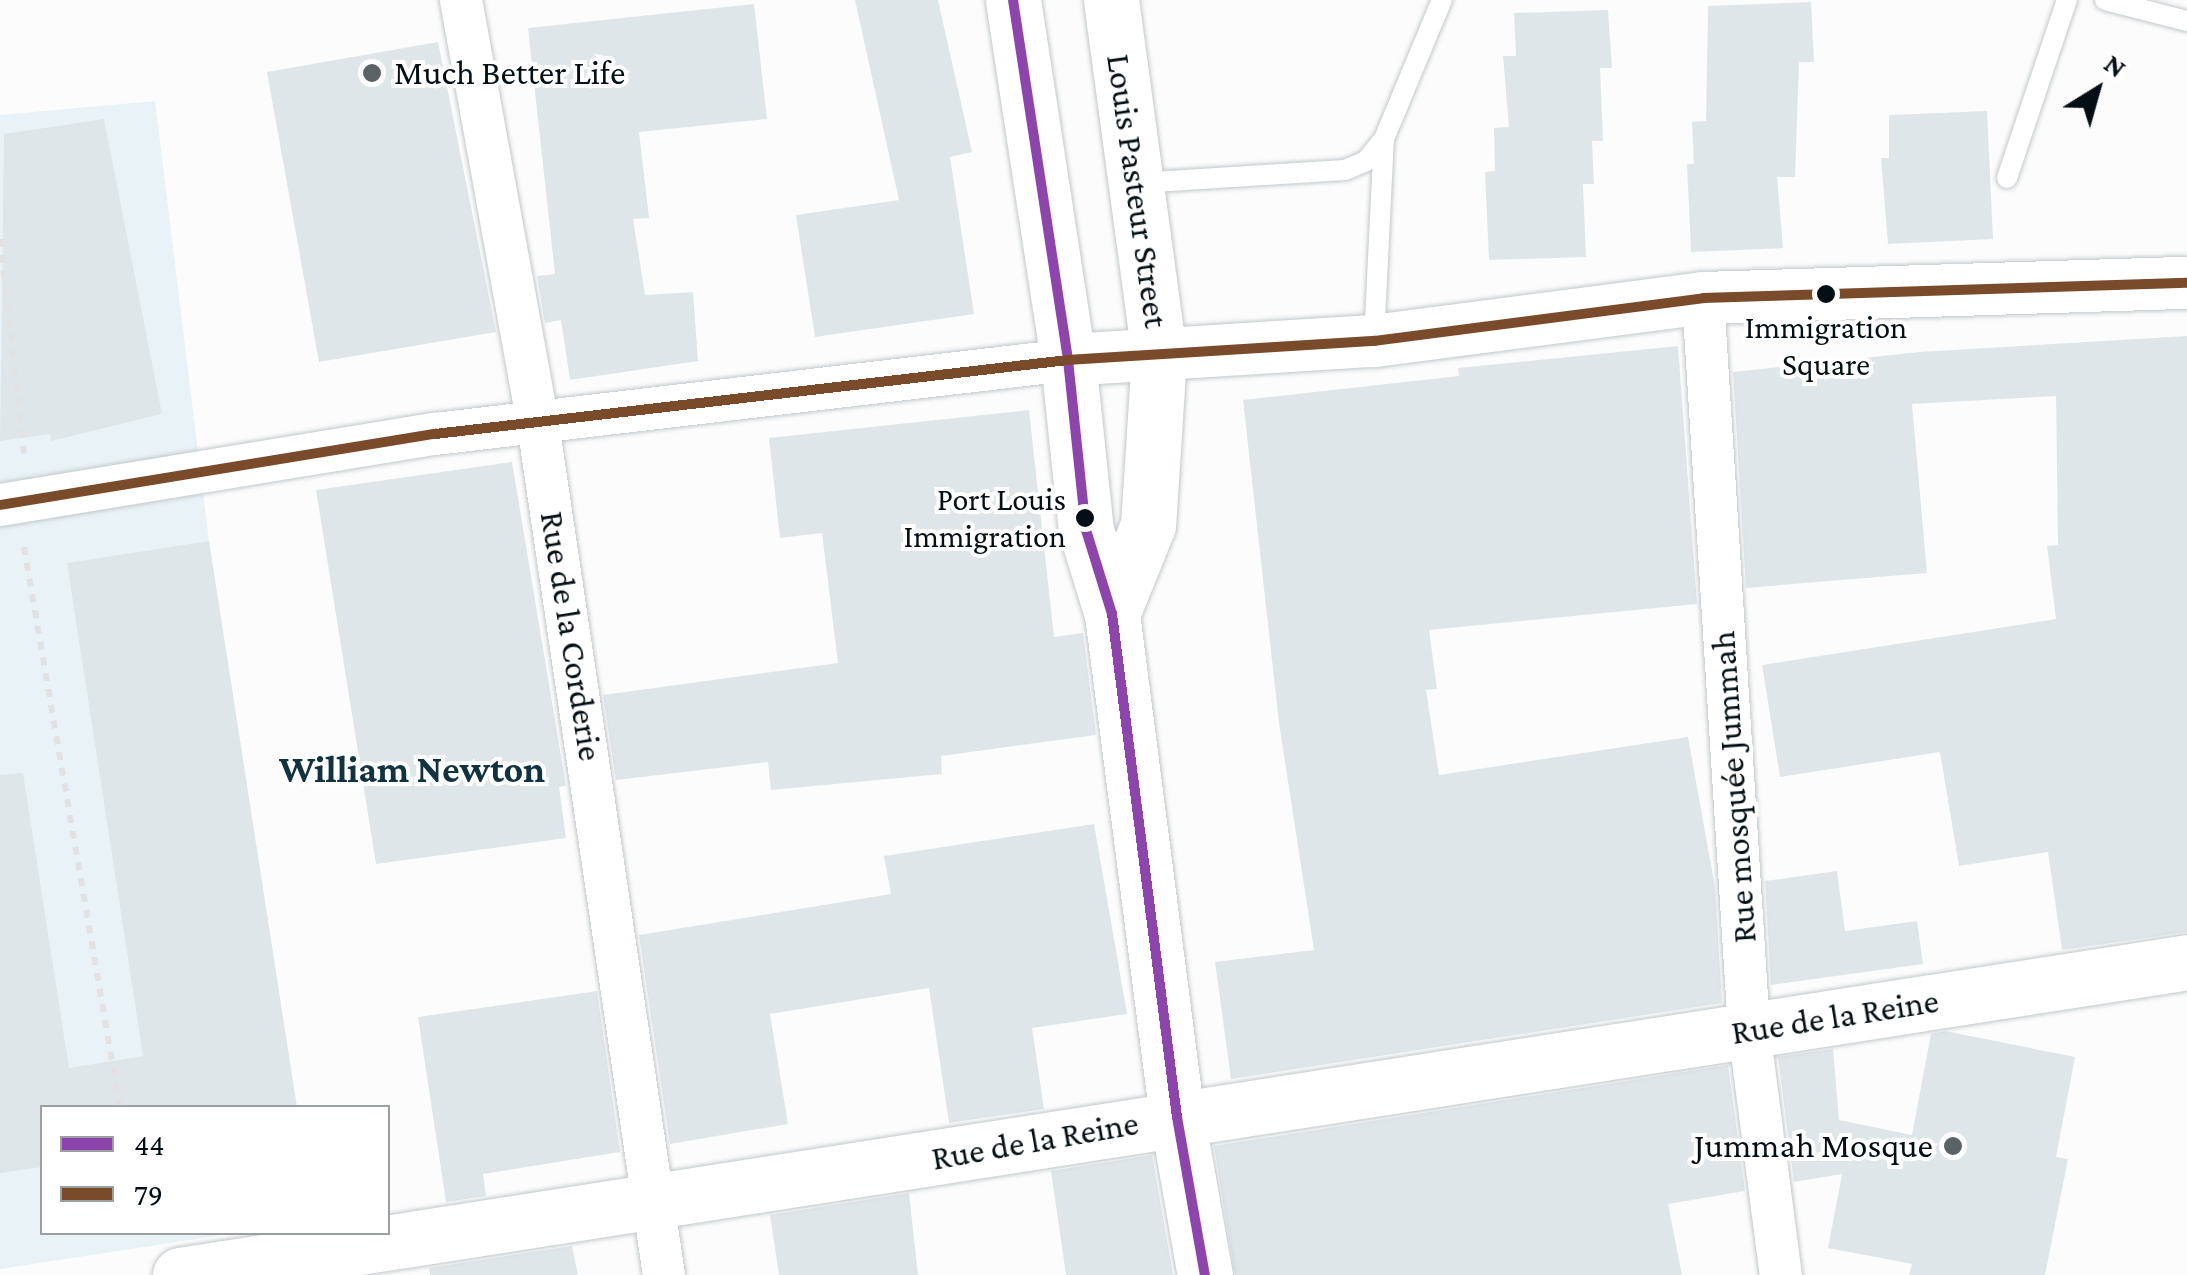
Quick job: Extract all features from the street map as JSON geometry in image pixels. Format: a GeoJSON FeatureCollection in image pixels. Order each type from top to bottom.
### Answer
{"type":"FeatureCollection","features":[{"type":"Feature","properties":{"kind":"main road"},"geometry":{"type":"LineString","coordinates":[[1013,0],[1068,360],[1086,530],[1112,614],[1177,1118],[1205,1275]]}},
{"type":"Feature","properties":{"kind":"main road","name":"Louis Pasteur Street"},"geometry":{"type":"LineString","coordinates":[[1111,0],[1159,356],[1148,526],[1112,614]]}},
{"type":"Feature","properties":{"kind":"main road","name":"Rue de la Reine"},"geometry":{"type":"LineString","coordinates":[[180,1275],[658,1204],[1177,1118],[2187,962]]}},
{"type":"Feature","properties":{"kind":"street","name":"Rue de la Corderie"},"geometry":{"type":"LineString","coordinates":[[461,0],[538,424],[658,1204],[664,1275]]}},
{"type":"Feature","properties":{"kind":"street"},"geometry":{"type":"LineString","coordinates":[[15,502],[435,434],[1068,360],[1374,341],[1704,298],[2187,283]]}},
{"type":"Feature","properties":{"kind":"street","name":"Rue mosquée Jummah"},"geometry":{"type":"LineString","coordinates":[[1704,298],[1749,1030],[1781,1275]]}},
{"type":"Feature","properties":{"kind":"lane"},"geometry":{"type":"LineString","coordinates":[[1135,183],[1345,170],[1366,161],[1384,139],[1442,0]]}},
{"type":"Feature","properties":{"kind":"lane"},"geometry":{"type":"LineString","coordinates":[[2007,178],[2066,0]]}},
{"type":"Feature","properties":{"kind":"lane"},"geometry":{"type":"LineString","coordinates":[[2105,0],[2187,22]]}},
{"type":"Feature","properties":{"kind":"lane"},"geometry":{"type":"LineString","coordinates":[[1374,341],[1384,139]]}},
{"type":"Feature","properties":{"kind":"path"},"geometry":{"type":"LineString","coordinates":[[0,238],[15,502],[119,1105]]}},
{"type":"Feature","properties":{"kind":"shaded area"},"geometry":{"type":"Polygon","coordinates":[[[155,101],[209,541],[297,1105],[40,1105],[40,1235],[223,1235],[0,1269],[0,115],[155,101]]]}},
{"type":"Feature","properties":{"kind":"building"},"geometry":{"type":"Polygon","coordinates":[[[855,0],[938,0],[972,152],[950,157],[974,314],[815,337],[796,215],[899,200],[855,0]]]}},
{"type":"Feature","properties":{"kind":"building"},"geometry":{"type":"Polygon","coordinates":[[[1811,2],[1814,62],[1799,62],[1795,177],[1777,177],[1783,248],[1691,252],[1687,164],[1694,164],[1692,122],[1706,121],[1708,6],[1811,2]]]}},
{"type":"Feature","properties":{"kind":"building"},"geometry":{"type":"Polygon","coordinates":[[[754,4],[767,119],[639,132],[649,218],[633,219],[645,295],[693,292],[698,361],[570,380],[561,320],[545,323],[537,276],[555,274],[528,28],[754,4]]]}},
{"type":"Feature","properties":{"kind":"building"},"geometry":{"type":"Polygon","coordinates":[[[1608,10],[1612,68],[1600,68],[1603,141],[1592,141],[1594,184],[1583,184],[1586,257],[1489,260],[1485,172],[1495,171],[1494,128],[1509,127],[1503,56],[1516,56],[1514,13],[1608,10]]]}},
{"type":"Feature","properties":{"kind":"building"},"geometry":{"type":"Polygon","coordinates":[[[438,42],[496,332],[319,362],[267,72],[438,42]]]}},
{"type":"Feature","properties":{"kind":"building"},"geometry":{"type":"Polygon","coordinates":[[[1987,111],[1993,239],[1888,244],[1881,158],[1889,158],[1889,115],[1987,111]]]}},
{"type":"Feature","properties":{"kind":"building"},"geometry":{"type":"Polygon","coordinates":[[[104,119],[162,414],[51,441],[50,434],[0,441],[4,134],[104,119]]]}},
{"type":"Feature","properties":{"kind":"building"},"geometry":{"type":"Polygon","coordinates":[[[2187,336],[2187,932],[2062,950],[2048,852],[1959,866],[1940,752],[1780,777],[1762,665],[2056,619],[2047,546],[2058,545],[2056,396],[1912,404],[1927,573],[1746,588],[1733,372],[1919,352],[2187,336]]]}},
{"type":"Feature","properties":{"kind":"building"},"geometry":{"type":"Polygon","coordinates":[[[1678,346],[1697,604],[1429,630],[1437,689],[1426,690],[1439,775],[1688,737],[1715,887],[1722,1003],[1231,1079],[1215,962],[1314,950],[1279,723],[1243,400],[1459,376],[1458,368],[1678,346]]]}},
{"type":"Feature","properties":{"kind":"building"},"geometry":{"type":"Polygon","coordinates":[[[1029,410],[1054,637],[1083,633],[1096,735],[941,756],[942,774],[771,790],[768,762],[616,780],[603,695],[838,663],[822,533],[780,538],[769,438],[1029,410]]]}},
{"type":"Feature","properties":{"kind":"building"},"geometry":{"type":"Polygon","coordinates":[[[512,462],[566,786],[559,787],[566,838],[376,864],[316,490],[512,462]]]}},
{"type":"Feature","properties":{"kind":"building"},"geometry":{"type":"Polygon","coordinates":[[[209,541],[297,1105],[40,1105],[40,1167],[0,1173],[0,775],[23,773],[69,1068],[143,1056],[67,563],[209,541]]]}},
{"type":"Feature","properties":{"kind":"building"},"geometry":{"type":"Polygon","coordinates":[[[1094,824],[1127,1014],[1032,1028],[1044,1109],[949,1123],[929,988],[770,1014],[788,1124],[670,1144],[639,935],[891,894],[884,856],[1094,824]]]}},
{"type":"Feature","properties":{"kind":"building"},"geometry":{"type":"Polygon","coordinates":[[[1837,871],[1845,931],[1917,921],[1923,964],[1771,985],[1765,881],[1837,871]]]}},
{"type":"Feature","properties":{"kind":"building"},"geometry":{"type":"Polygon","coordinates":[[[597,991],[620,1152],[483,1174],[486,1196],[446,1202],[418,1017],[597,991]]]}},
{"type":"Feature","properties":{"kind":"building","name":"Jummah Mosque"},"geometry":{"type":"Polygon","coordinates":[[[1945,1031],[2075,1057],[2056,1157],[2068,1159],[2045,1275],[1909,1275],[1912,1264],[1828,1248],[1842,1174],[1794,1182],[1778,1057],[1833,1049],[1839,1120],[1912,1135],[1931,1034],[1945,1031]]]}},
{"type":"Feature","properties":{"kind":"building"},"geometry":{"type":"Polygon","coordinates":[[[1728,1065],[1745,1191],[1668,1204],[1682,1275],[1235,1275],[1214,1146],[1728,1065]]]}},
{"type":"Feature","properties":{"kind":"building"},"geometry":{"type":"Polygon","coordinates":[[[1152,1155],[1173,1275],[1066,1275],[1051,1171],[1152,1155]]]}},
{"type":"Feature","properties":{"kind":"building"},"geometry":{"type":"Polygon","coordinates":[[[909,1193],[918,1275],[779,1275],[770,1215],[909,1193]]]}},
{"type":"Feature","properties":{"kind":"building"},"geometry":{"type":"Polygon","coordinates":[[[572,1246],[578,1275],[430,1275],[429,1268],[572,1246]]]}},
{"type":"Feature","properties":{"kind":"transit line","name":"44"},"geometry":{"type":"LineString","coordinates":[[1013,0],[1068,360],[1086,530],[1112,614],[1177,1117],[1205,1275]]}},
{"type":"Feature","properties":{"kind":"transit line","name":"79"},"geometry":{"type":"LineString","coordinates":[[0,505],[435,434],[1068,360],[1374,341],[1703,298],[2187,283]]}},
{"type":"Feature","properties":{"kind":"place","name":"Much Better Life"},"geometry":{"type":"Point","coordinates":[372,73]}},
{"type":"Feature","properties":{"kind":"place","name":"Immigration Square"},"geometry":{"type":"Point","coordinates":[1826,294]}},
{"type":"Feature","properties":{"kind":"place","name":"Port Louis Immigration"},"geometry":{"type":"Point","coordinates":[1085,518]}},
{"type":"Feature","properties":{"kind":"place","name":"Jummah Mosque"},"geometry":{"type":"Point","coordinates":[1953,1146]}},
{"type":"Feature","properties":{"kind":"district","name":"William Newton"},"geometry":{"type":"Point","coordinates":[412,770]}}]}
